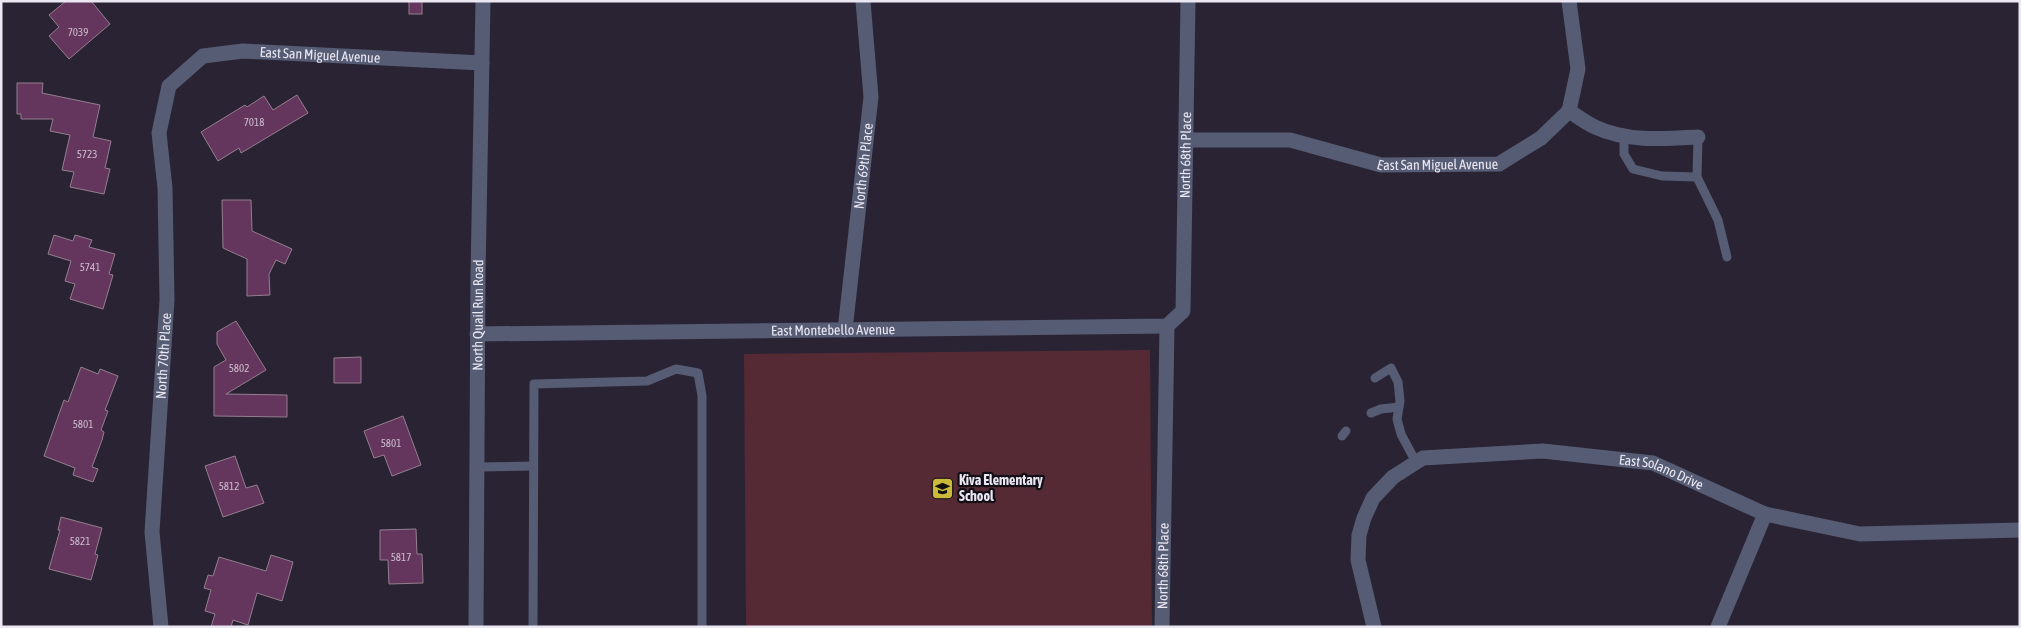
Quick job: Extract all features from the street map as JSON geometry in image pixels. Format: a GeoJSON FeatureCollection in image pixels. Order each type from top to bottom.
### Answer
{"type":"FeatureCollection","features":[{"type":"Feature","properties":{"kind":"street","name":"North Quail Run Road"},"geometry":{"type":"LineString","coordinates":[[476,627],[477,334],[483,1]]}},
{"type":"Feature","properties":{"kind":"street","name":"North 69th Place"},"geometry":{"type":"LineString","coordinates":[[845,330],[871,97],[863,1]]}},
{"type":"Feature","properties":{"kind":"street","name":"North 68th Place"},"geometry":{"type":"LineString","coordinates":[[1162,627],[1167,326],[1184,311],[1188,1]]}},
{"type":"Feature","properties":{"kind":"street"},"geometry":{"type":"LineString","coordinates":[[1569,1],[1578,70],[1568,111],[1594,127],[1612,134],[1649,140],[1698,137]]}},
{"type":"Feature","properties":{"kind":"street","name":"East San Miguel Avenue"},"geometry":{"type":"LineString","coordinates":[[169,86],[203,56],[243,51],[482,63]]}},
{"type":"Feature","properties":{"kind":"street","name":"North 70th Place"},"geometry":{"type":"LineString","coordinates":[[161,627],[152,532],[167,300],[164,188],[159,133],[169,86]]}},
{"type":"Feature","properties":{"kind":"street","name":"East San Miguel Avenue"},"geometry":{"type":"LineString","coordinates":[[1187,140],[1290,140],[1381,165],[1499,164],[1541,138],[1568,111]]}},
{"type":"Feature","properties":{"kind":"street","name":"East Montebello Avenue"},"geometry":{"type":"LineString","coordinates":[[477,334],[1167,326]]}},
{"type":"Feature","properties":{"kind":"street","name":"East Solano Drive"},"geometry":{"type":"LineString","coordinates":[[1374,627],[1358,560],[1359,535],[1373,498],[1393,477],[1423,458],[1543,452],[1653,463],[1765,514],[1860,534],[2020,530]]}},
{"type":"Feature","properties":{"kind":"street"},"geometry":{"type":"LineString","coordinates":[[1718,627],[1765,514]]}},
{"type":"Feature","properties":{"kind":"lane"},"geometry":{"type":"LineString","coordinates":[[1624,136],[1624,154],[1633,169],[1662,176],[1697,177]]}},
{"type":"Feature","properties":{"kind":"lane"},"geometry":{"type":"LineString","coordinates":[[1698,137],[1697,177],[1718,220],[1727,256]]}},
{"type":"Feature","properties":{"kind":"lane"},"geometry":{"type":"LineString","coordinates":[[1375,378],[1391,368],[1398,382],[1399,407],[1397,419],[1401,434],[1416,462]]}},
{"type":"Feature","properties":{"kind":"lane"},"geometry":{"type":"LineString","coordinates":[[533,627],[534,384],[647,381],[676,369],[698,373],[702,396],[702,627]]}},
{"type":"Feature","properties":{"kind":"lane"},"geometry":{"type":"LineString","coordinates":[[1371,414],[1381,409],[1399,407]]}},
{"type":"Feature","properties":{"kind":"lane"},"geometry":{"type":"LineString","coordinates":[[477,467],[533,466]]}},
{"type":"Feature","properties":{"kind":"shaded area","name":"Kiva Elementary School"},"geometry":{"type":"Polygon","coordinates":[[[1150,350],[1152,627],[746,627],[744,354],[1150,350]]]}},
{"type":"Feature","properties":{"kind":"building"},"geometry":{"type":"Polygon","coordinates":[[[66,1],[91,1],[110,24],[69,59],[49,36],[59,27],[49,15],[66,1]]]}},
{"type":"Feature","properties":{"kind":"building"},"geometry":{"type":"Polygon","coordinates":[[[409,1],[422,1],[422,14],[409,14],[409,1]]]}},
{"type":"Feature","properties":{"kind":"building"},"geometry":{"type":"Polygon","coordinates":[[[17,83],[43,83],[42,93],[100,105],[93,137],[111,141],[105,168],[110,169],[104,194],[70,187],[74,172],[62,170],[70,135],[50,131],[53,119],[21,119],[21,114],[17,114],[17,83]]]}},
{"type":"Feature","properties":{"kind":"building"},"geometry":{"type":"Polygon","coordinates":[[[297,95],[308,113],[241,153],[239,148],[218,161],[201,132],[245,105],[247,107],[264,96],[273,110],[297,95]]]}},
{"type":"Feature","properties":{"kind":"building"},"geometry":{"type":"Polygon","coordinates":[[[222,200],[251,200],[252,231],[292,249],[285,264],[276,260],[269,274],[270,295],[247,296],[247,259],[223,248],[222,200]]]}},
{"type":"Feature","properties":{"kind":"building"},"geometry":{"type":"Polygon","coordinates":[[[54,235],[73,241],[75,235],[92,240],[89,247],[115,254],[109,274],[113,275],[103,309],[70,299],[75,284],[65,281],[71,261],[48,254],[54,235]]]}},
{"type":"Feature","properties":{"kind":"building"},"geometry":{"type":"Polygon","coordinates":[[[236,321],[266,370],[226,394],[287,395],[287,417],[214,416],[214,367],[226,360],[217,344],[217,332],[236,321]]]}},
{"type":"Feature","properties":{"kind":"building"},"geometry":{"type":"Polygon","coordinates":[[[361,357],[361,383],[334,383],[334,358],[361,357]]]}},
{"type":"Feature","properties":{"kind":"building"},"geometry":{"type":"Polygon","coordinates":[[[81,367],[98,374],[100,369],[118,376],[105,410],[108,411],[101,430],[104,432],[92,467],[98,469],[93,482],[73,475],[75,468],[44,456],[64,400],[68,402],[81,367]]]}},
{"type":"Feature","properties":{"kind":"building"},"geometry":{"type":"Polygon","coordinates":[[[403,416],[421,465],[392,476],[384,455],[374,458],[364,431],[403,416]]]}},
{"type":"Feature","properties":{"kind":"building"},"geometry":{"type":"Polygon","coordinates":[[[235,456],[246,488],[257,485],[264,503],[223,517],[205,466],[235,456]]]}},
{"type":"Feature","properties":{"kind":"building"},"geometry":{"type":"Polygon","coordinates":[[[61,517],[102,528],[95,554],[98,555],[91,580],[49,569],[60,530],[58,530],[61,517]]]}},
{"type":"Feature","properties":{"kind":"building"},"geometry":{"type":"Polygon","coordinates":[[[416,529],[417,554],[422,554],[423,583],[389,584],[388,560],[380,560],[380,530],[416,529]]]}},
{"type":"Feature","properties":{"kind":"building"},"geometry":{"type":"Polygon","coordinates":[[[271,555],[293,562],[282,601],[257,593],[248,625],[233,620],[231,627],[211,627],[215,614],[205,611],[211,590],[204,588],[208,575],[213,576],[219,557],[266,571],[271,555]]]}},
{"type":"Feature","properties":{"kind":"place","name":"Kiva Elementary School"},"geometry":{"type":"Point","coordinates":[943,488]}}]}
